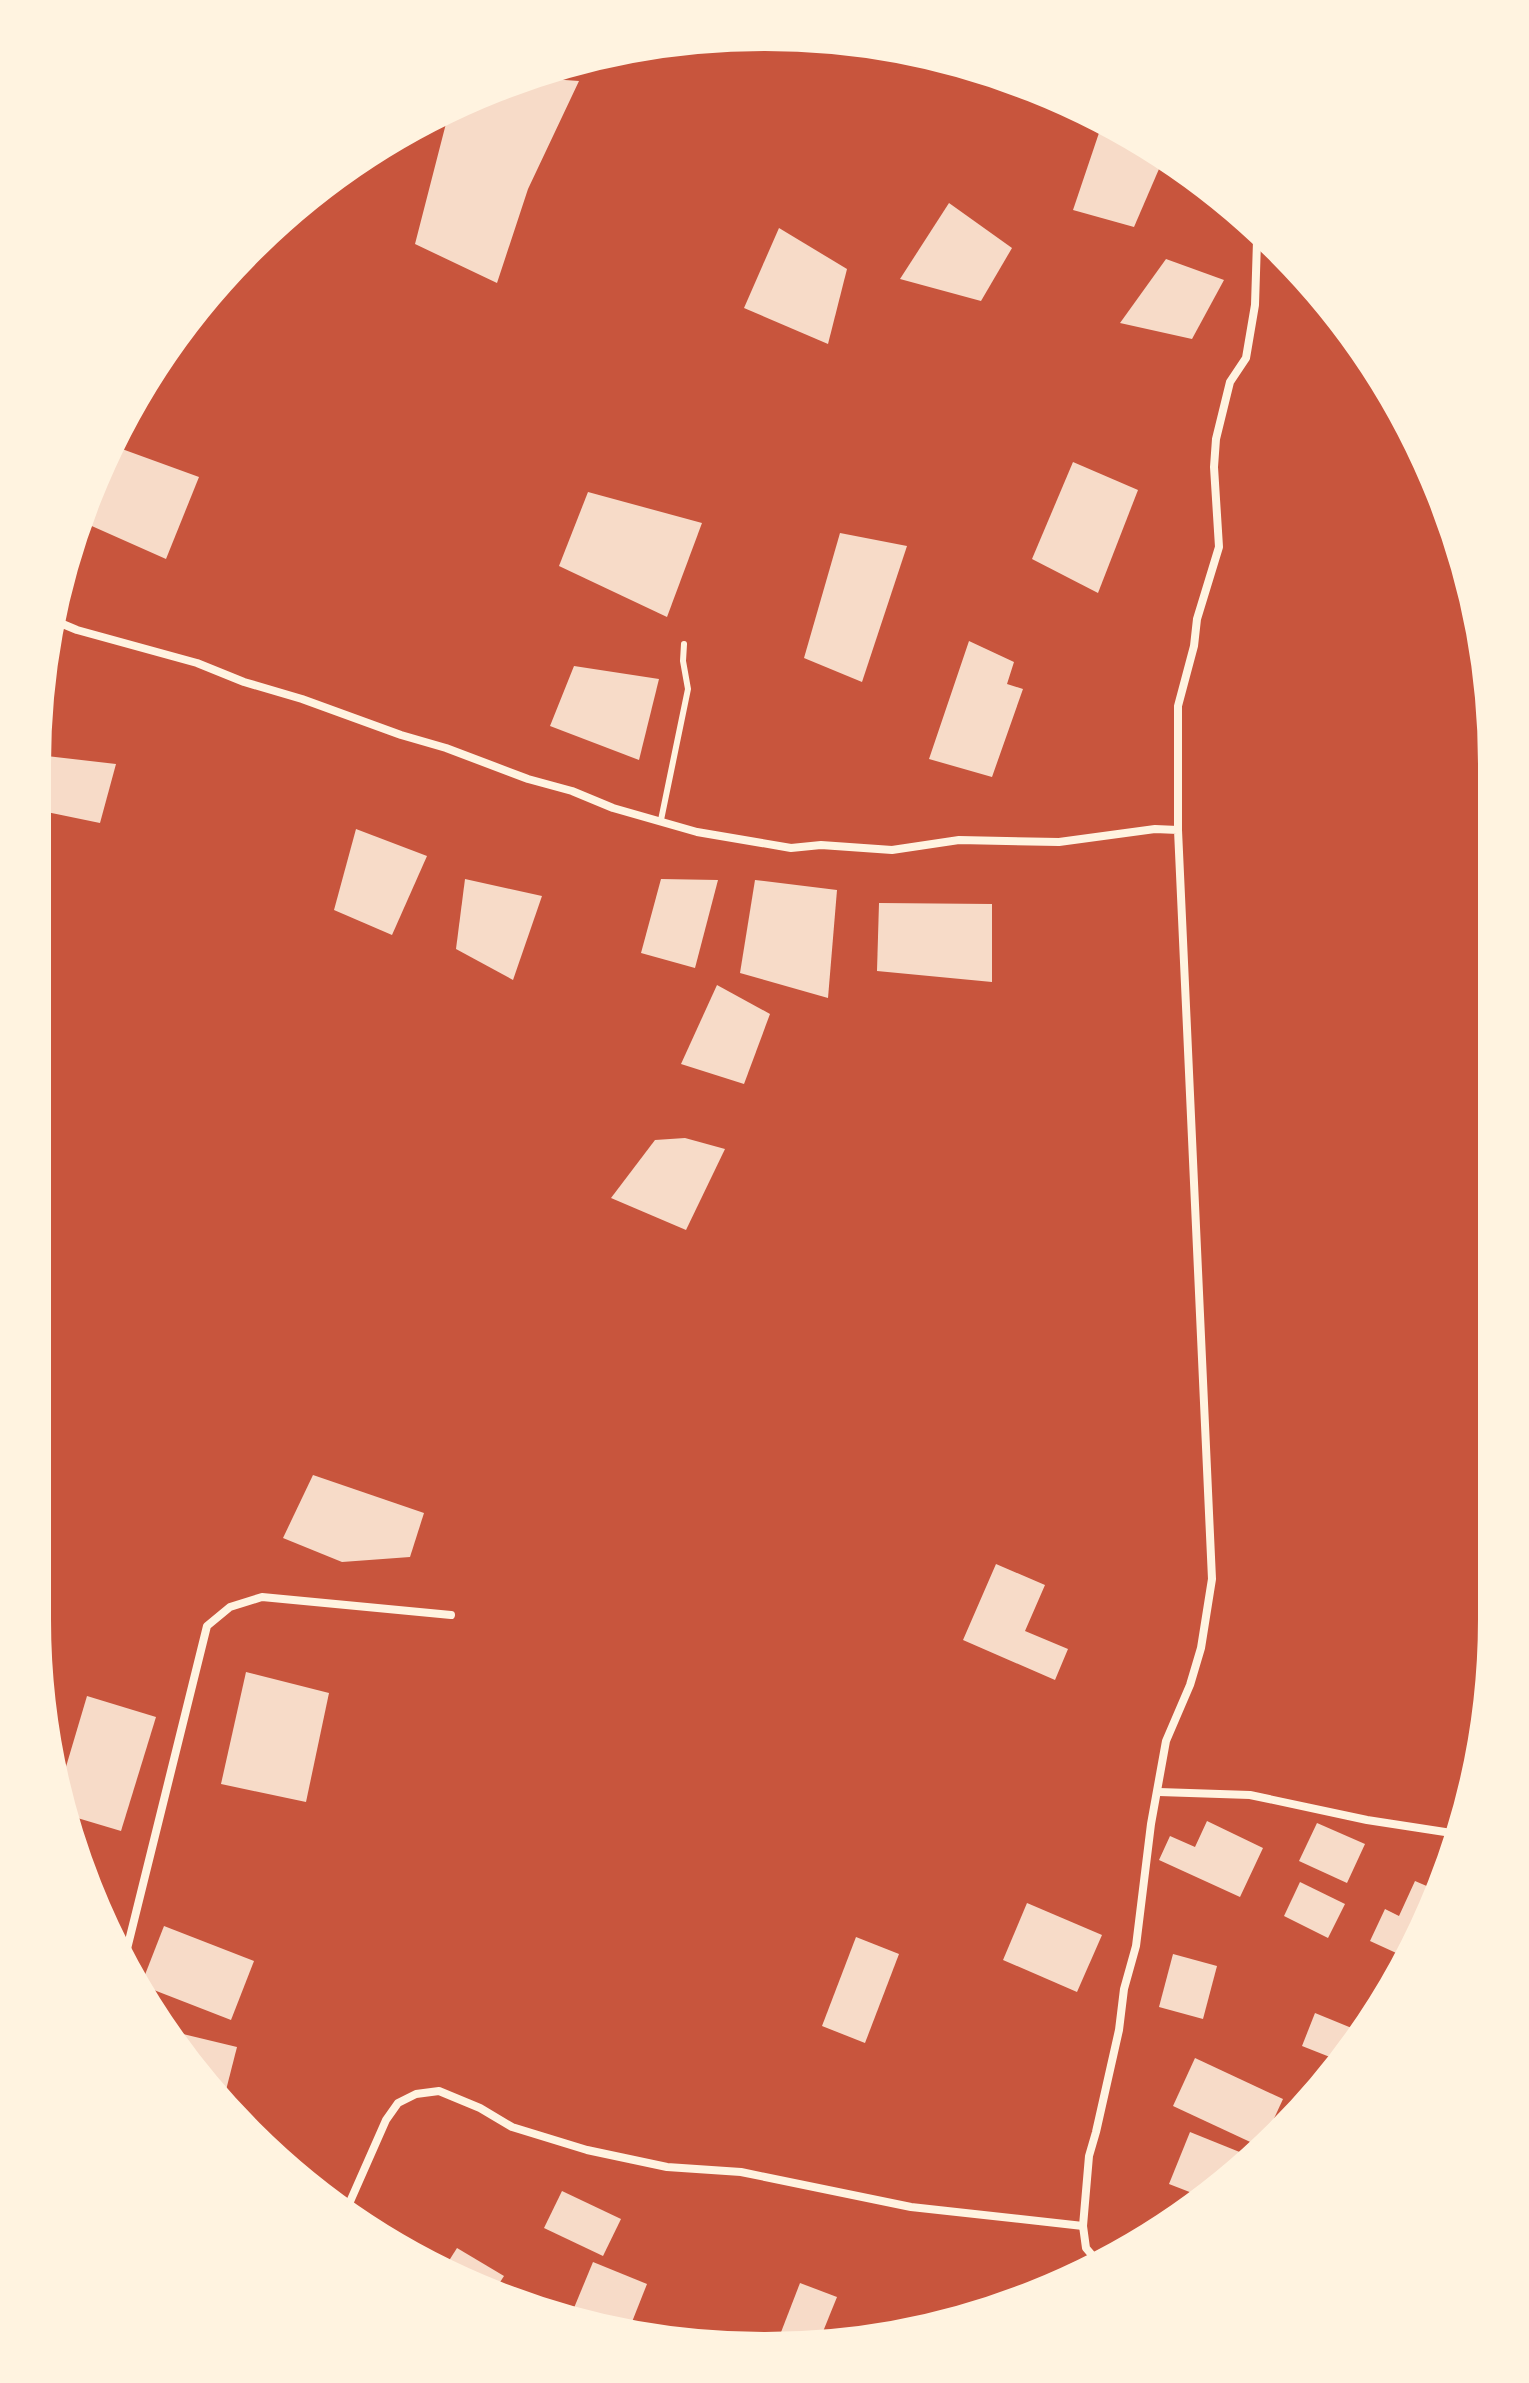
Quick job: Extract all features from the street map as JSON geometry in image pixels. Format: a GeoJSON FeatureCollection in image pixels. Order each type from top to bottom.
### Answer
{"type":"FeatureCollection","features":[{"type":"Feature","properties":{"kind":"street"},"geometry":{"type":"LineString","coordinates":[[1094,2257],[1086,2248],[1083,2226],[1089,2156],[1136,1946],[1151,1824],[1166,1741],[1190,1685],[1201,1648],[1212,1579],[1178,830],[1178,706],[1194,646],[1197,619],[1219,547],[1214,467],[1216,439],[1230,382],[1246,358],[1255,305],[1257,241]]}},
{"type":"Feature","properties":{"kind":"street"},"geometry":{"type":"LineString","coordinates":[[60,623],[197,663],[528,779],[572,791],[613,808],[697,832],[791,848],[821,845],[892,850],[959,840],[1059,842],[1155,829],[1178,830]]}},
{"type":"Feature","properties":{"kind":"street"},"geometry":{"type":"LineString","coordinates":[[127,1949],[207,1626],[230,1607],[262,1597],[451,1615]]}},
{"type":"Feature","properties":{"kind":"street"},"geometry":{"type":"LineString","coordinates":[[1159,1792],[1250,1795],[1367,1820],[1450,1833]]}},
{"type":"Feature","properties":{"kind":"street"},"geometry":{"type":"LineString","coordinates":[[349,2204],[386,2120],[398,2103],[416,2094],[439,2091],[480,2108],[512,2127],[587,2150],[667,2167],[741,2172],[911,2207],[1083,2226]]}},
{"type":"Feature","properties":{"kind":"lane"},"geometry":{"type":"LineString","coordinates":[[661,820],[688,689],[683,661],[684,644]]}},
{"type":"Feature","properties":{"kind":"building"},"geometry":{"type":"Polygon","coordinates":[[[550,79],[579,81],[528,189],[497,283],[415,244],[447,120],[550,79]]]}},
{"type":"Feature","properties":{"kind":"building"},"geometry":{"type":"Polygon","coordinates":[[[1100,130],[1161,165],[1134,227],[1073,210],[1100,130]]]}},
{"type":"Feature","properties":{"kind":"building"},"geometry":{"type":"Polygon","coordinates":[[[949,203],[1012,248],[981,301],[900,279],[949,203]]]}},
{"type":"Feature","properties":{"kind":"building"},"geometry":{"type":"Polygon","coordinates":[[[779,228],[847,269],[828,344],[744,308],[779,228]]]}},
{"type":"Feature","properties":{"kind":"building"},"geometry":{"type":"Polygon","coordinates":[[[1166,259],[1224,280],[1192,339],[1120,323],[1166,259]]]}},
{"type":"Feature","properties":{"kind":"building"},"geometry":{"type":"Polygon","coordinates":[[[122,449],[199,477],[166,559],[88,524],[122,449]]]}},
{"type":"Feature","properties":{"kind":"building"},"geometry":{"type":"Polygon","coordinates":[[[1073,462],[1138,490],[1098,593],[1032,559],[1073,462]]]}},
{"type":"Feature","properties":{"kind":"building"},"geometry":{"type":"Polygon","coordinates":[[[588,492],[702,523],[667,617],[559,566],[588,492]]]}},
{"type":"Feature","properties":{"kind":"building"},"geometry":{"type":"Polygon","coordinates":[[[840,533],[907,546],[862,682],[804,658],[840,533]]]}},
{"type":"Feature","properties":{"kind":"building"},"geometry":{"type":"Polygon","coordinates":[[[969,641],[1014,662],[1007,684],[1023,689],[992,777],[929,759],[969,641]]]}},
{"type":"Feature","properties":{"kind":"building"},"geometry":{"type":"Polygon","coordinates":[[[574,666],[659,679],[639,760],[550,726],[574,666]]]}},
{"type":"Feature","properties":{"kind":"building"},"geometry":{"type":"Polygon","coordinates":[[[46,756],[116,764],[100,823],[46,812],[46,756]]]}},
{"type":"Feature","properties":{"kind":"building"},"geometry":{"type":"Polygon","coordinates":[[[356,829],[427,856],[392,935],[334,910],[356,829]]]}},
{"type":"Feature","properties":{"kind":"building"},"geometry":{"type":"Polygon","coordinates":[[[465,879],[542,896],[513,980],[456,949],[465,879]]]}},
{"type":"Feature","properties":{"kind":"building"},"geometry":{"type":"Polygon","coordinates":[[[661,879],[718,880],[695,968],[641,953],[661,879]]]}},
{"type":"Feature","properties":{"kind":"building"},"geometry":{"type":"Polygon","coordinates":[[[755,880],[837,890],[828,998],[740,973],[755,880]]]}},
{"type":"Feature","properties":{"kind":"building"},"geometry":{"type":"Polygon","coordinates":[[[879,903],[992,904],[992,982],[877,971],[879,903]]]}},
{"type":"Feature","properties":{"kind":"building"},"geometry":{"type":"Polygon","coordinates":[[[717,985],[770,1014],[744,1084],[681,1064],[717,985]]]}},
{"type":"Feature","properties":{"kind":"building"},"geometry":{"type":"Polygon","coordinates":[[[685,1138],[725,1149],[686,1230],[611,1198],[655,1140],[685,1138]]]}},
{"type":"Feature","properties":{"kind":"building"},"geometry":{"type":"Polygon","coordinates":[[[313,1475],[424,1513],[410,1557],[342,1562],[283,1538],[313,1475]]]}},
{"type":"Feature","properties":{"kind":"building"},"geometry":{"type":"Polygon","coordinates":[[[996,1564],[1045,1585],[1025,1631],[1068,1649],[1055,1680],[963,1640],[996,1564]]]}},
{"type":"Feature","properties":{"kind":"building"},"geometry":{"type":"Polygon","coordinates":[[[246,1672],[329,1693],[306,1802],[221,1784],[246,1672]]]}},
{"type":"Feature","properties":{"kind":"building"},"geometry":{"type":"Polygon","coordinates":[[[87,1696],[156,1717],[121,1831],[74,1817],[64,1775],[87,1696]]]}},
{"type":"Feature","properties":{"kind":"building"},"geometry":{"type":"Polygon","coordinates":[[[1207,1821],[1263,1848],[1240,1897],[1159,1860],[1170,1836],[1195,1847],[1207,1821]]]}},
{"type":"Feature","properties":{"kind":"building"},"geometry":{"type":"Polygon","coordinates":[[[1317,1823],[1365,1844],[1347,1883],[1299,1861],[1317,1823]]]}},
{"type":"Feature","properties":{"kind":"building"},"geometry":{"type":"Polygon","coordinates":[[[1415,1881],[1430,1887],[1399,1954],[1370,1941],[1385,1909],[1399,1916],[1415,1881]]]}},
{"type":"Feature","properties":{"kind":"building"},"geometry":{"type":"Polygon","coordinates":[[[1300,1882],[1345,1904],[1328,1938],[1284,1916],[1300,1882]]]}},
{"type":"Feature","properties":{"kind":"building"},"geometry":{"type":"Polygon","coordinates":[[[1027,1903],[1102,1935],[1077,1992],[1003,1960],[1027,1903]]]}},
{"type":"Feature","properties":{"kind":"building"},"geometry":{"type":"Polygon","coordinates":[[[164,1926],[254,1961],[231,2020],[148,1988],[143,1980],[164,1926]]]}},
{"type":"Feature","properties":{"kind":"building"},"geometry":{"type":"Polygon","coordinates":[[[856,1937],[899,1954],[865,2043],[822,2026],[856,1937]]]}},
{"type":"Feature","properties":{"kind":"building"},"geometry":{"type":"Polygon","coordinates":[[[1173,1954],[1217,1966],[1203,2019],[1159,2007],[1173,1954]]]}},
{"type":"Feature","properties":{"kind":"building"},"geometry":{"type":"Polygon","coordinates":[[[1315,2013],[1354,2029],[1333,2058],[1302,2046],[1315,2013]]]}},
{"type":"Feature","properties":{"kind":"building"},"geometry":{"type":"Polygon","coordinates":[[[177,2033],[237,2047],[225,2093],[177,2033]]]}},
{"type":"Feature","properties":{"kind":"building"},"geometry":{"type":"Polygon","coordinates":[[[1195,2058],[1283,2099],[1268,2131],[1254,2144],[1173,2106],[1195,2058]]]}},
{"type":"Feature","properties":{"kind":"building"},"geometry":{"type":"Polygon","coordinates":[[[1190,2132],[1244,2154],[1195,2194],[1169,2184],[1190,2132]]]}},
{"type":"Feature","properties":{"kind":"building"},"geometry":{"type":"Polygon","coordinates":[[[562,2191],[621,2219],[603,2256],[544,2228],[562,2191]]]}},
{"type":"Feature","properties":{"kind":"building"},"geometry":{"type":"Polygon","coordinates":[[[457,2248],[504,2276],[498,2285],[447,2263],[457,2248]]]}},
{"type":"Feature","properties":{"kind":"building"},"geometry":{"type":"Polygon","coordinates":[[[593,2262],[647,2284],[631,2324],[573,2311],[593,2262]]]}},
{"type":"Feature","properties":{"kind":"building"},"geometry":{"type":"Polygon","coordinates":[[[800,2283],[837,2297],[822,2334],[779,2336],[800,2283]]]}}]}
